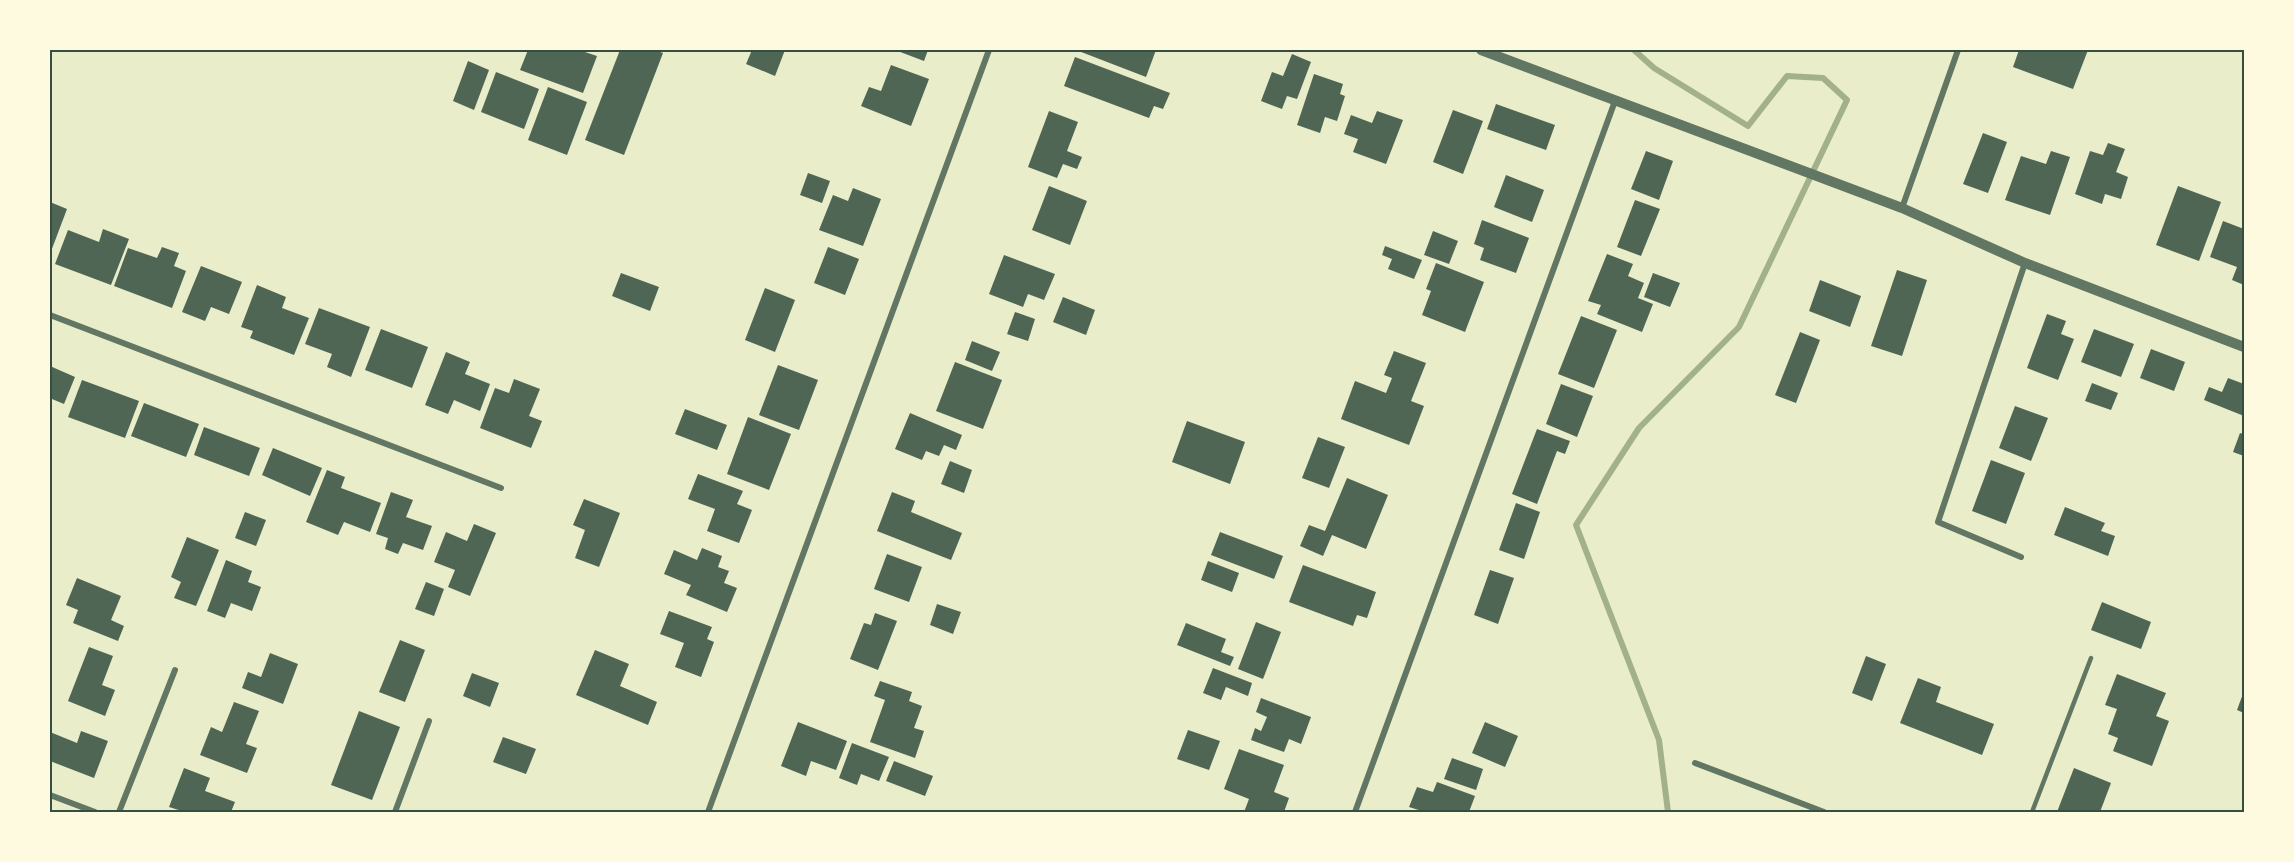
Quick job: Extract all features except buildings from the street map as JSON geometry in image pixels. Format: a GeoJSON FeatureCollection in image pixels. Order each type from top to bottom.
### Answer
{"type":"FeatureCollection","features":[{"type":"Feature","properties":{"kind":"street"},"geometry":{"type":"LineString","coordinates":[[708,813],[989,50]]}},
{"type":"Feature","properties":{"kind":"street"},"geometry":{"type":"LineString","coordinates":[[1481,50],[1902,208],[2025,263],[2244,347]]}},
{"type":"Feature","properties":{"kind":"street"},"geometry":{"type":"LineString","coordinates":[[1902,208],[1959,50]]}},
{"type":"Feature","properties":{"kind":"street"},"geometry":{"type":"LineString","coordinates":[[1355,813],[1615,101]]}},
{"type":"Feature","properties":{"kind":"street"},"geometry":{"type":"LineString","coordinates":[[2021,557],[1938,522],[2025,263]]}},
{"type":"Feature","properties":{"kind":"street"},"geometry":{"type":"LineString","coordinates":[[50,315],[501,488]]}},
{"type":"Feature","properties":{"kind":"street"},"geometry":{"type":"LineString","coordinates":[[119,813],[175,670]]}},
{"type":"Feature","properties":{"kind":"street"},"geometry":{"type":"LineString","coordinates":[[395,813],[429,721]]}},
{"type":"Feature","properties":{"kind":"street"},"geometry":{"type":"LineString","coordinates":[[1695,763],[1824,813]]}},
{"type":"Feature","properties":{"kind":"street"},"geometry":{"type":"LineString","coordinates":[[50,795],[95,813]]}},
{"type":"Feature","properties":{"kind":"lane"},"geometry":{"type":"LineString","coordinates":[[2032,813],[2091,658]]}},
{"type":"Feature","properties":{"kind":"waterway"},"geometry":{"type":"LineString","coordinates":[[1634,50],[1654,68],[1748,126],[1787,76],[1823,78],[1847,100],[1739,327],[1639,428],[1576,525],[1659,740],[1668,812]]}}]}
